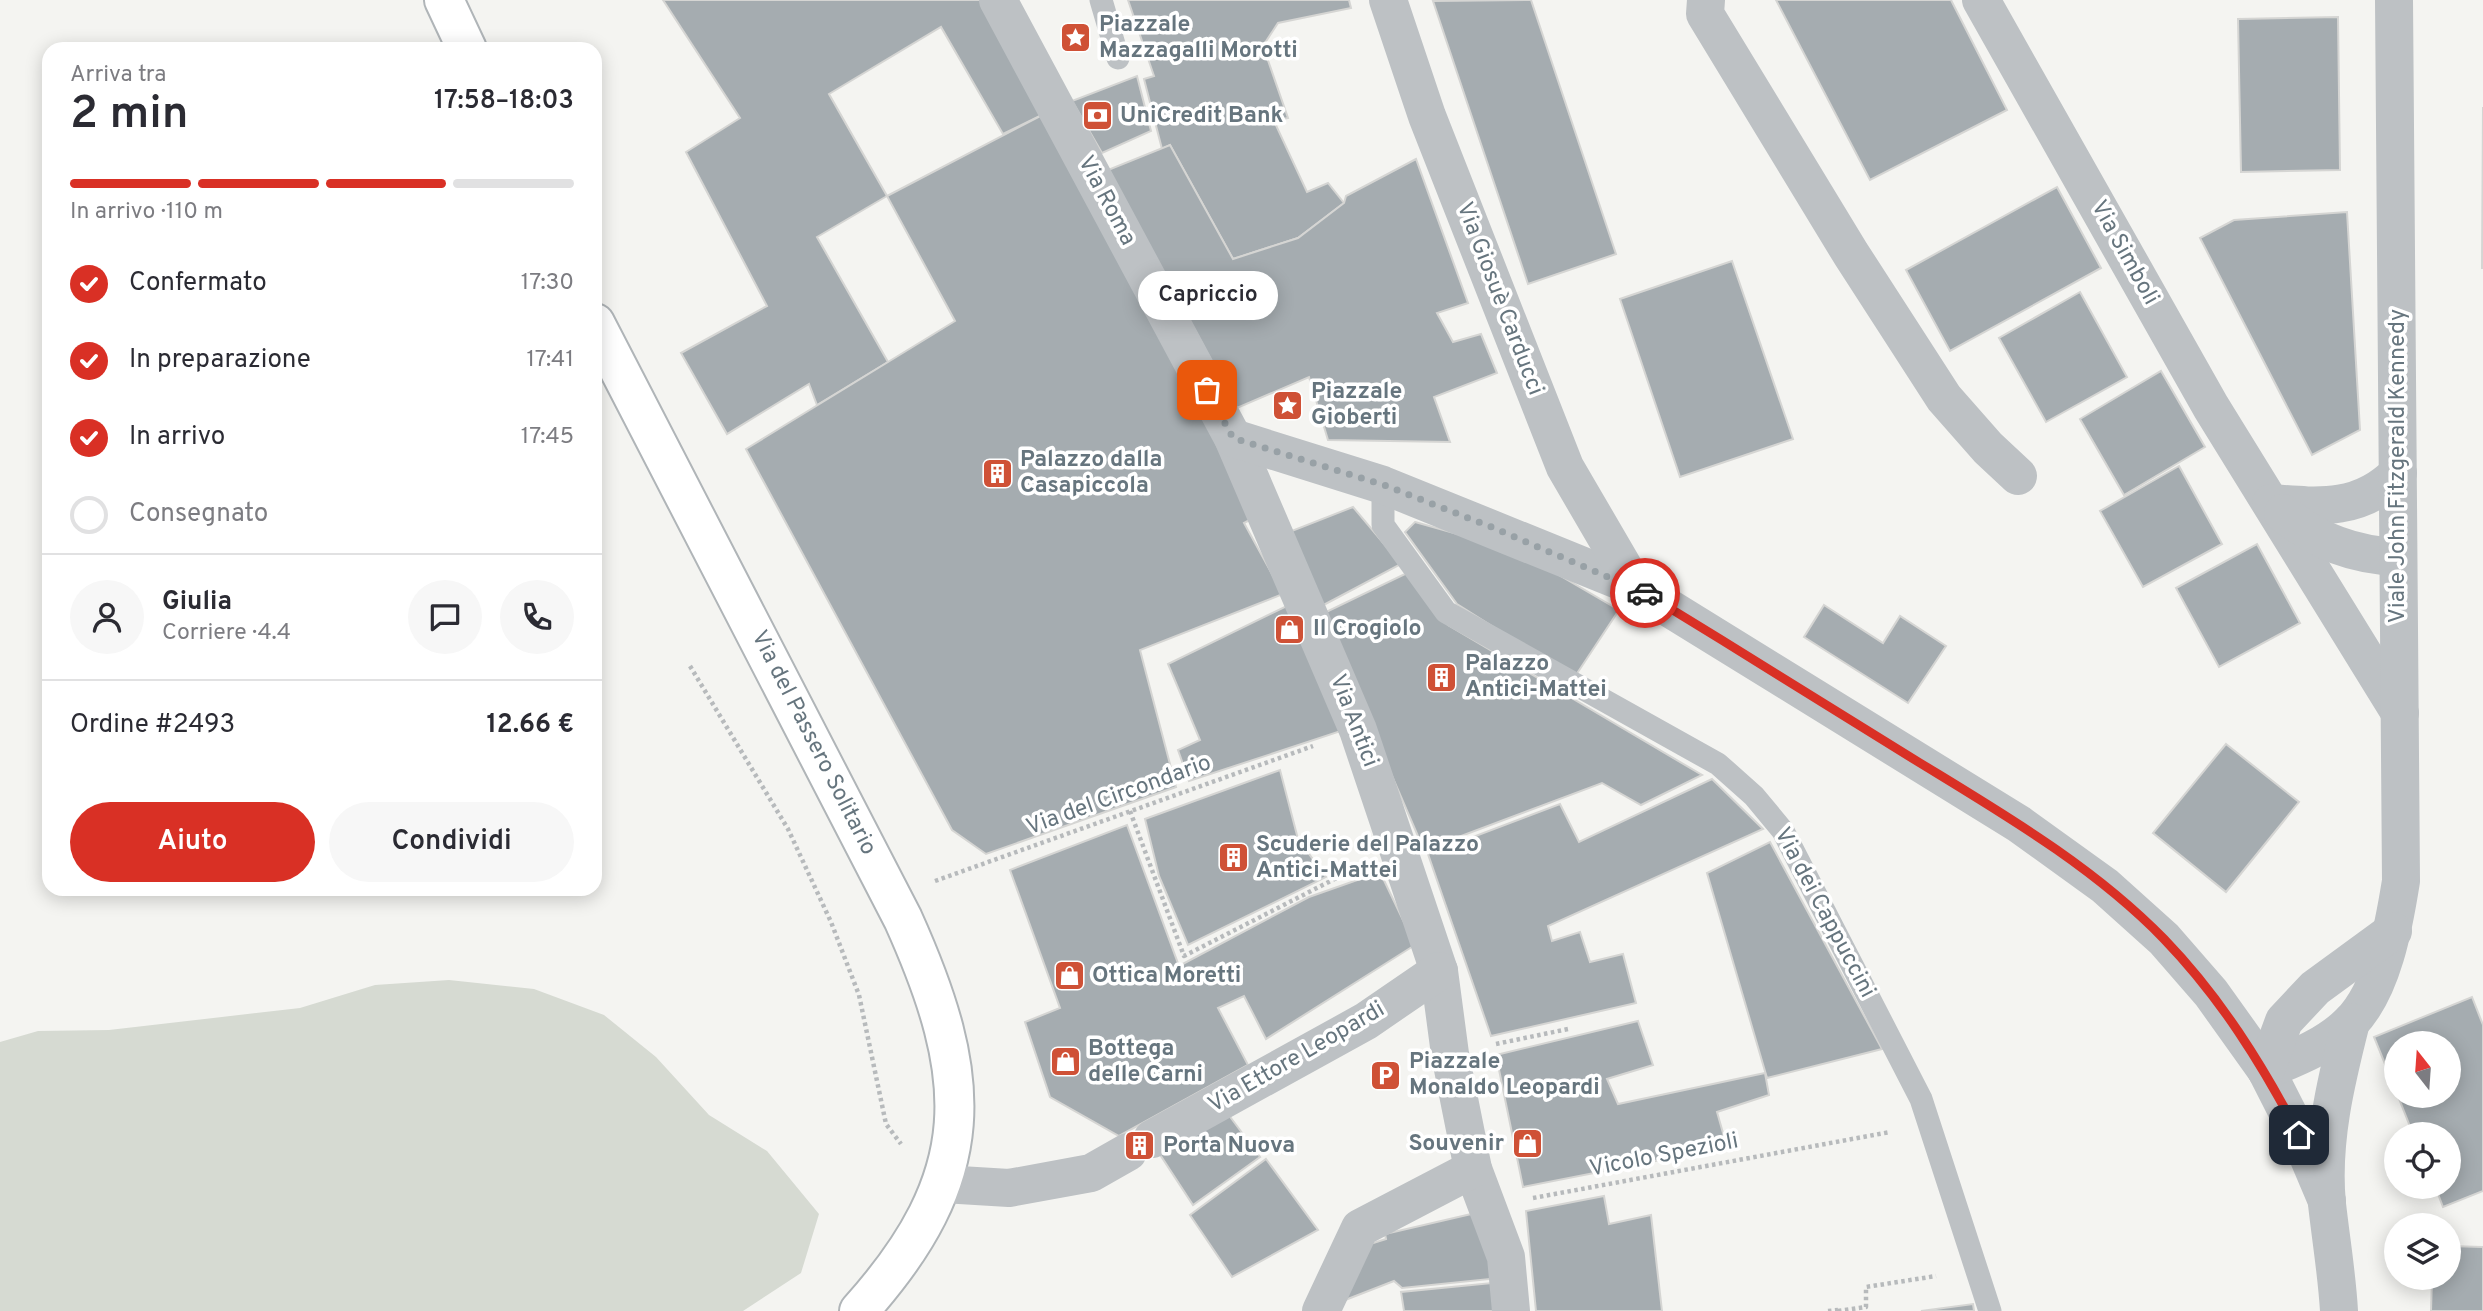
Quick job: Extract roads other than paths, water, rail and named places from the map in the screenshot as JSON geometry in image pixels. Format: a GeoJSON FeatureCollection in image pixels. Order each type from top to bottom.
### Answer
{"type":"FeatureCollection","features":[{"type":"Feature","properties":{"kind":"main road"},"geometry":{"type":"LineString","coordinates":[[444,0],[464,42]]}},
{"type":"Feature","properties":{"kind":"main road","name":"Via del Passero Solitario"},"geometry":{"type":"LineString","coordinates":[[602,337],[892,896],[929,975],[946,1026],[955,1074],[955,1121],[943,1184],[891,1275],[859,1311]]}},
{"type":"Feature","properties":{"kind":"street","name":"Via Roma"},"geometry":{"type":"LineString","coordinates":[[998,0],[1233,438]]}},
{"type":"Feature","properties":{"kind":"street","name":"Via Giosuè Carducci"},"geometry":{"type":"LineString","coordinates":[[1388,0],[1427,116],[1565,467],[1635,587]]}},
{"type":"Feature","properties":{"kind":"street"},"geometry":{"type":"LineString","coordinates":[[1706,0],[1705,14],[1851,254],[1944,398],[1988,448],[2018,476]]}},
{"type":"Feature","properties":{"kind":"street","name":"Via Simboli"},"geometry":{"type":"LineString","coordinates":[[1981,0],[2211,407],[2400,713]]}},
{"type":"Feature","properties":{"kind":"street","name":"Viale John Fitzgerald Kennedy"},"geometry":{"type":"LineString","coordinates":[[2266,1070],[2309,1053],[2351,1022],[2378,978],[2393,931],[2401,881],[2394,0]]}},
{"type":"Feature","properties":{"kind":"street"},"geometry":{"type":"LineString","coordinates":[[1233,438],[1384,485],[1635,587],[2019,824],[2105,886],[2164,939],[2211,993],[2266,1070],[2299,1135],[2327,1201]]}},
{"type":"Feature","properties":{"kind":"street","name":"Via Antici"},"geometry":{"type":"LineString","coordinates":[[1233,438],[1359,730],[1439,971]]}},
{"type":"Feature","properties":{"kind":"street"},"geometry":{"type":"LineString","coordinates":[[2271,503],[2320,506],[2352,501],[2380,491],[2398,472]]}},
{"type":"Feature","properties":{"kind":"street","name":"Via Simboli"},"geometry":{"type":"LineString","coordinates":[[2271,503],[2298,525],[2335,546],[2368,555],[2398,557]]}},
{"type":"Feature","properties":{"kind":"street"},"geometry":{"type":"LineString","coordinates":[[2340,615],[2369,628],[2399,625]]}},
{"type":"Feature","properties":{"kind":"street"},"geometry":{"type":"LineString","coordinates":[[2266,1070],[2284,1021],[2315,988],[2393,931]]}},
{"type":"Feature","properties":{"kind":"street"},"geometry":{"type":"LineString","coordinates":[[1439,971],[1450,1054],[1473,1169],[1484,1206],[1506,1257],[1511,1311]]}},
{"type":"Feature","properties":{"kind":"street","name":"Via Ettore Leopardi"},"geometry":{"type":"LineString","coordinates":[[943,1184],[1009,1188],[1091,1172],[1366,1021],[1439,971]]}},
{"type":"Feature","properties":{"kind":"street"},"geometry":{"type":"LineString","coordinates":[[2339,1311],[2336,1256],[2327,1201],[2331,1100],[2351,1022]]}},
{"type":"Feature","properties":{"kind":"street"},"geometry":{"type":"LineString","coordinates":[[1321,1311],[1360,1228],[1473,1169]]}},
{"type":"Feature","properties":{"kind":"lane"},"geometry":{"type":"LineString","coordinates":[[1101,0],[1118,58]]}},
{"type":"Feature","properties":{"kind":"lane","name":"Via dei Cappuccini"},"geometry":{"type":"LineString","coordinates":[[1384,485],[1383,525],[1446,612],[1718,764],[1754,796],[1783,831],[1921,1099],[1979,1269],[1990,1311]]}},
{"type":"Feature","properties":{"kind":"place","name":"Piazzale Mazzagalli Morotti"},"geometry":{"type":"Point","coordinates":[1076,38]}},
{"type":"Feature","properties":{"kind":"place","name":"UniCredit Bank"},"geometry":{"type":"Point","coordinates":[1097,116]}},
{"type":"Feature","properties":{"kind":"place","name":"Capriccio"},"geometry":{"type":"Point","coordinates":[1207,390]}},
{"type":"Feature","properties":{"kind":"place","name":"Piazzale Gioberti"},"geometry":{"type":"Point","coordinates":[1288,405]}},
{"type":"Feature","properties":{"kind":"place","name":"Palazzo dalla Casapiccola"},"geometry":{"type":"Point","coordinates":[997,473]}},
{"type":"Feature","properties":{"kind":"place","name":"Il Crogiolo"},"geometry":{"type":"Point","coordinates":[1290,629]}},
{"type":"Feature","properties":{"kind":"place","name":"Palazzo Antici-Mattei"},"geometry":{"type":"Point","coordinates":[1442,677]}},
{"type":"Feature","properties":{"kind":"place","name":"Scuderie del Palazzo Antici-Mattei"},"geometry":{"type":"Point","coordinates":[1233,858]}},
{"type":"Feature","properties":{"kind":"place","name":"Ottica Moretti"},"geometry":{"type":"Point","coordinates":[1069,976]}},
{"type":"Feature","properties":{"kind":"place","name":"Bottega delle Carni"},"geometry":{"type":"Point","coordinates":[1065,1062]}},
{"type":"Feature","properties":{"kind":"place","name":"Piazzale Monaldo Leopardi"},"geometry":{"type":"Point","coordinates":[1386,1075]}},
{"type":"Feature","properties":{"kind":"place","name":"Souvenir"},"geometry":{"type":"Point","coordinates":[1527,1144]}},
{"type":"Feature","properties":{"kind":"place","name":"Porta Nuova"},"geometry":{"type":"Point","coordinates":[1140,1146]}}]}
